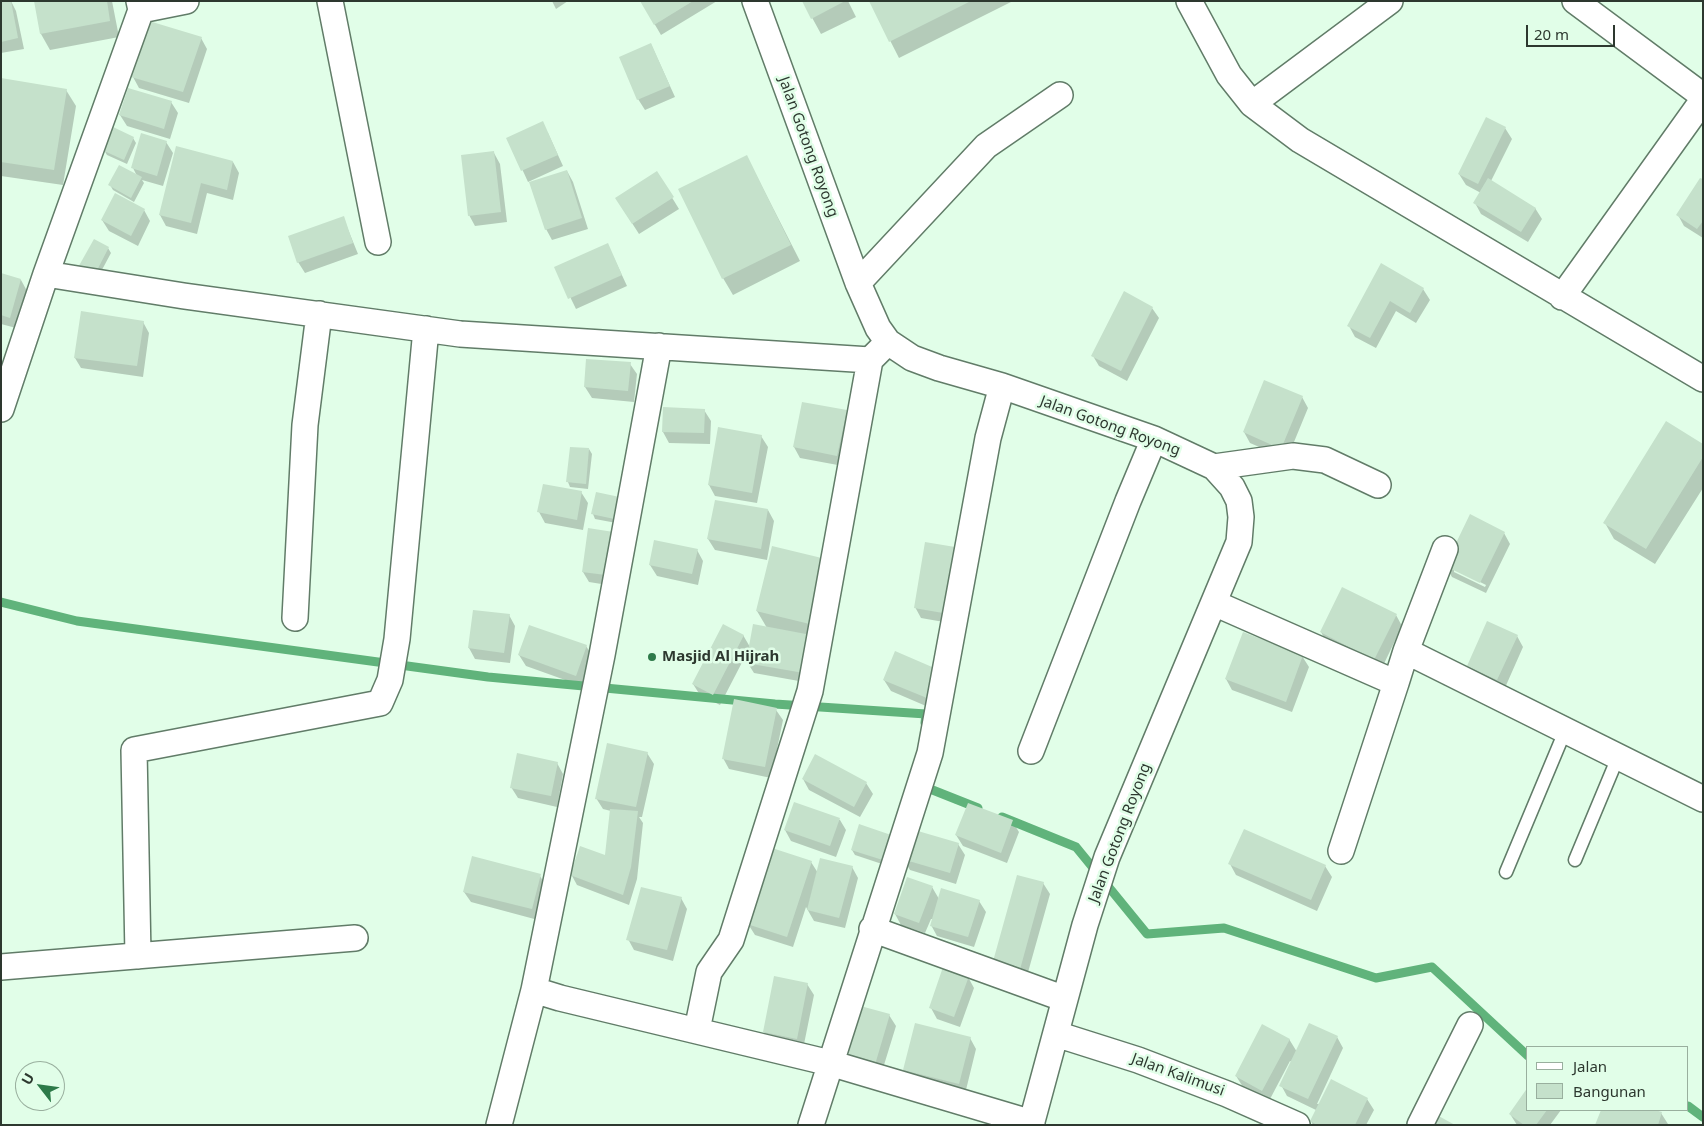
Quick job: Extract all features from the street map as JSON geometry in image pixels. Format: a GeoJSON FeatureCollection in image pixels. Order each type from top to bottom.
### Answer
{"type":"FeatureCollection","features":[{"type":"Feature","properties":{"kind":"street"},"geometry":{"type":"LineString","coordinates":[[1,409],[140,5],[186,1]]}},
{"type":"Feature","properties":{"kind":"street"},"geometry":{"type":"LineString","coordinates":[[330,1],[378,242]]}},
{"type":"Feature","properties":{"kind":"street","name":"Jalan Gotong Royong"},"geometry":{"type":"LineString","coordinates":[[755,1],[858,283],[878,328],[888,342],[912,358],[939,368],[1002,386],[1154,439],[1214,467],[1232,487],[1239,501],[1241,517],[1239,542],[1107,857],[1085,925],[1031,1124]]}},
{"type":"Feature","properties":{"kind":"street"},"geometry":{"type":"LineString","coordinates":[[1189,1],[1229,75],[1252,104],[1300,140],[1703,379]]}},
{"type":"Feature","properties":{"kind":"street"},"geometry":{"type":"LineString","coordinates":[[1252,104],[1390,1]]}},
{"type":"Feature","properties":{"kind":"street"},"geometry":{"type":"LineString","coordinates":[[1575,1],[1703,96]]}},
{"type":"Feature","properties":{"kind":"street"},"geometry":{"type":"LineString","coordinates":[[858,283],[986,146],[1060,95]]}},
{"type":"Feature","properties":{"kind":"street"},"geometry":{"type":"LineString","coordinates":[[1562,297],[1703,100]]}},
{"type":"Feature","properties":{"kind":"street"},"geometry":{"type":"LineString","coordinates":[[46,274],[460,334],[870,360]]}},
{"type":"Feature","properties":{"kind":"street"},"geometry":{"type":"LineString","coordinates":[[295,618],[305,425],[319,314]]}},
{"type":"Feature","properties":{"kind":"street"},"geometry":{"type":"LineString","coordinates":[[138,956],[134,750],[380,703],[390,680],[397,639],[426,329]]}},
{"type":"Feature","properties":{"kind":"street"},"geometry":{"type":"LineString","coordinates":[[698,1030],[709,972],[731,940],[806,702],[870,360],[888,342]]}},
{"type":"Feature","properties":{"kind":"street"},"geometry":{"type":"LineString","coordinates":[[498,1125],[534,990],[602,654],[659,346]]}},
{"type":"Feature","properties":{"kind":"street"},"geometry":{"type":"LineString","coordinates":[[811,1125],[872,929],[930,753],[988,438],[1002,386]]}},
{"type":"Feature","properties":{"kind":"street"},"geometry":{"type":"LineString","coordinates":[[1032,751],[1128,501],[1154,439]]}},
{"type":"Feature","properties":{"kind":"street"},"geometry":{"type":"LineString","coordinates":[[1214,467],[1293,456],[1325,460],[1378,485]]}},
{"type":"Feature","properties":{"kind":"street"},"geometry":{"type":"LineString","coordinates":[[1341,851],[1406,651],[1445,549]]}},
{"type":"Feature","properties":{"kind":"street"},"geometry":{"type":"LineString","coordinates":[[1214,603],[1396,683]]}},
{"type":"Feature","properties":{"kind":"street"},"geometry":{"type":"LineString","coordinates":[[1406,651],[1703,799]]}},
{"type":"Feature","properties":{"kind":"street"},"geometry":{"type":"LineString","coordinates":[[872,929],[1066,999]]}},
{"type":"Feature","properties":{"kind":"street"},"geometry":{"type":"LineString","coordinates":[[1,967],[355,938]]}},
{"type":"Feature","properties":{"kind":"street"},"geometry":{"type":"LineString","coordinates":[[534,990],[560,998],[830,1063],[1031,1124]]}},
{"type":"Feature","properties":{"kind":"street"},"geometry":{"type":"LineString","coordinates":[[1420,1125],[1470,1025]]}},
{"type":"Feature","properties":{"kind":"street","name":"Jalan Kalimusi"},"geometry":{"type":"LineString","coordinates":[[1056,1034],[1138,1060],[1228,1094],[1297,1125]]}},
{"type":"Feature","properties":{"kind":"lane"},"geometry":{"type":"LineString","coordinates":[[1506,872],[1565,731]]}},
{"type":"Feature","properties":{"kind":"lane"},"geometry":{"type":"LineString","coordinates":[[1575,860],[1618,757]]}},
{"type":"Feature","properties":{"kind":"building"},"geometry":{"type":"Polygon","coordinates":[[[1,1],[11,1],[18,38],[1,42],[1,1]]]}},
{"type":"Feature","properties":{"kind":"building"},"geometry":{"type":"Polygon","coordinates":[[[34,1],[107,1],[110,21],[40,34],[34,1]]]}},
{"type":"Feature","properties":{"kind":"building"},"geometry":{"type":"Polygon","coordinates":[[[640,1],[693,1],[654,25],[640,1]]]}},
{"type":"Feature","properties":{"kind":"building"},"geometry":{"type":"Polygon","coordinates":[[[802,1],[845,1],[811,19],[802,1]]]}},
{"type":"Feature","properties":{"kind":"building"},"geometry":{"type":"Polygon","coordinates":[[[869,1],[971,1],[889,42],[869,1]]]}},
{"type":"Feature","properties":{"kind":"building"},"geometry":{"type":"Polygon","coordinates":[[[149,21],[202,37],[183,92],[131,77],[149,21]]]}},
{"type":"Feature","properties":{"kind":"building"},"geometry":{"type":"Polygon","coordinates":[[[651,43],[670,86],[637,100],[619,57],[651,43]]]}},
{"type":"Feature","properties":{"kind":"building"},"geometry":{"type":"Polygon","coordinates":[[[1,78],[67,89],[54,170],[1,162],[1,78]]]}},
{"type":"Feature","properties":{"kind":"building"},"geometry":{"type":"Polygon","coordinates":[[[128,88],[172,101],[164,129],[119,115],[128,88]]]}},
{"type":"Feature","properties":{"kind":"building"},"geometry":{"type":"Polygon","coordinates":[[[1486,117],[1506,127],[1478,184],[1458,174],[1486,117]]]}},
{"type":"Feature","properties":{"kind":"building"},"geometry":{"type":"Polygon","coordinates":[[[543,121],[558,155],[521,171],[506,138],[543,121]]]}},
{"type":"Feature","properties":{"kind":"building"},"geometry":{"type":"Polygon","coordinates":[[[113,127],[134,137],[124,160],[102,150],[113,127]]]}},
{"type":"Feature","properties":{"kind":"building"},"geometry":{"type":"Polygon","coordinates":[[[141,133],[167,141],[157,176],[131,168],[141,133]]]}},
{"type":"Feature","properties":{"kind":"building"},"geometry":{"type":"Polygon","coordinates":[[[176,146],[233,161],[227,190],[201,183],[191,223],[159,215],[176,146]]]}},
{"type":"Feature","properties":{"kind":"building"},"geometry":{"type":"Polygon","coordinates":[[[494,151],[501,212],[468,216],[461,155],[494,151]]]}},
{"type":"Feature","properties":{"kind":"building"},"geometry":{"type":"Polygon","coordinates":[[[747,155],[791,245],[722,279],[678,189],[747,155]]]}},
{"type":"Feature","properties":{"kind":"building"},"geometry":{"type":"Polygon","coordinates":[[[119,165],[142,177],[131,198],[108,185],[119,165]]]}},
{"type":"Feature","properties":{"kind":"building"},"geometry":{"type":"Polygon","coordinates":[[[567,170],[582,218],[545,230],[529,182],[567,170]]]}},
{"type":"Feature","properties":{"kind":"building"},"geometry":{"type":"Polygon","coordinates":[[[657,171],[674,197],[632,224],[615,198],[657,171]]]}},
{"type":"Feature","properties":{"kind":"building"},"geometry":{"type":"Polygon","coordinates":[[[1488,178],[1536,208],[1521,232],[1473,203],[1488,178]]]}},
{"type":"Feature","properties":{"kind":"building"},"geometry":{"type":"Polygon","coordinates":[[[1700,178],[1703,179],[1703,221],[1697,229],[1676,215],[1700,178]]]}},
{"type":"Feature","properties":{"kind":"building"},"geometry":{"type":"Polygon","coordinates":[[[115,193],[145,209],[131,236],[101,220],[115,193]]]}},
{"type":"Feature","properties":{"kind":"building"},"geometry":{"type":"Polygon","coordinates":[[[344,216],[353,243],[297,263],[288,236],[344,216]]]}},
{"type":"Feature","properties":{"kind":"building"},"geometry":{"type":"Polygon","coordinates":[[[94,239],[109,247],[92,280],[76,271],[94,239]]]}},
{"type":"Feature","properties":{"kind":"building"},"geometry":{"type":"Polygon","coordinates":[[[608,243],[622,275],[568,299],[554,267],[608,243]]]}},
{"type":"Feature","properties":{"kind":"building"},"geometry":{"type":"Polygon","coordinates":[[[1381,263],[1424,288],[1410,313],[1390,301],[1370,338],[1347,326],[1381,263]]]}},
{"type":"Feature","properties":{"kind":"building"},"geometry":{"type":"Polygon","coordinates":[[[1,273],[21,279],[10,318],[1,315],[1,273]]]}},
{"type":"Feature","properties":{"kind":"building"},"geometry":{"type":"Polygon","coordinates":[[[1124,291],[1153,307],[1121,371],[1091,356],[1124,291]]]}},
{"type":"Feature","properties":{"kind":"building"},"geometry":{"type":"Polygon","coordinates":[[[81,311],[144,321],[137,366],[74,358],[81,311]]]}},
{"type":"Feature","properties":{"kind":"building"},"geometry":{"type":"Polygon","coordinates":[[[586,359],[631,362],[628,391],[584,387],[586,359]]]}},
{"type":"Feature","properties":{"kind":"building"},"geometry":{"type":"Polygon","coordinates":[[[1264,380],[1303,396],[1281,449],[1243,432],[1264,380]]]}},
{"type":"Feature","properties":{"kind":"building"},"geometry":{"type":"Polygon","coordinates":[[[802,402],[847,410],[837,456],[793,447],[802,402]]]}},
{"type":"Feature","properties":{"kind":"building"},"geometry":{"type":"Polygon","coordinates":[[[663,407],[705,409],[704,433],[662,432],[663,407]]]}},
{"type":"Feature","properties":{"kind":"building"},"geometry":{"type":"Polygon","coordinates":[[[1666,421],[1703,444],[1703,457],[1646,549],[1603,523],[1666,421]]]}},
{"type":"Feature","properties":{"kind":"building"},"geometry":{"type":"Polygon","coordinates":[[[718,427],[762,435],[752,493],[708,485],[718,427]]]}},
{"type":"Feature","properties":{"kind":"building"},"geometry":{"type":"Polygon","coordinates":[[[570,447],[589,448],[586,484],[566,482],[570,447]]]}},
{"type":"Feature","properties":{"kind":"building"},"geometry":{"type":"Polygon","coordinates":[[[543,484],[582,491],[577,520],[537,512],[543,484]]]}},
{"type":"Feature","properties":{"kind":"building"},"geometry":{"type":"Polygon","coordinates":[[[596,492],[629,499],[624,521],[591,514],[596,492]]]}},
{"type":"Feature","properties":{"kind":"building"},"geometry":{"type":"Polygon","coordinates":[[[715,500],[768,509],[761,549],[707,539],[715,500]]]}},
{"type":"Feature","properties":{"kind":"building"},"geometry":{"type":"Polygon","coordinates":[[[1470,514],[1505,532],[1480,583],[1445,566],[1470,514]]]}},
{"type":"Feature","properties":{"kind":"building"},"geometry":{"type":"Polygon","coordinates":[[[588,528],[620,533],[614,576],[582,572],[588,528]]]}},
{"type":"Feature","properties":{"kind":"building"},"geometry":{"type":"Polygon","coordinates":[[[654,540],[698,549],[692,574],[649,565],[654,540]]]}},
{"type":"Feature","properties":{"kind":"building"},"geometry":{"type":"Polygon","coordinates":[[[925,542],[961,548],[949,614],[914,608],[925,542]]]}},
{"type":"Feature","properties":{"kind":"building"},"geometry":{"type":"Polygon","coordinates":[[[772,546],[830,560],[814,625],[756,611],[772,546]]]}},
{"type":"Feature","properties":{"kind":"building"},"geometry":{"type":"Polygon","coordinates":[[[1342,587],[1397,614],[1374,660],[1320,632],[1342,587]]]}},
{"type":"Feature","properties":{"kind":"building"},"geometry":{"type":"Polygon","coordinates":[[[473,610],[510,614],[504,653],[468,648],[473,610]]]}},
{"type":"Feature","properties":{"kind":"building"},"geometry":{"type":"Polygon","coordinates":[[[1487,621],[1518,635],[1497,680],[1467,666],[1487,621]]]}},
{"type":"Feature","properties":{"kind":"building"},"geometry":{"type":"Polygon","coordinates":[[[723,624],[744,635],[713,695],[692,684],[723,624]]]}},
{"type":"Feature","properties":{"kind":"building"},"geometry":{"type":"Polygon","coordinates":[[[753,624],[811,635],[804,673],[746,663],[753,624]]]}},
{"type":"Feature","properties":{"kind":"building"},"geometry":{"type":"Polygon","coordinates":[[[529,625],[587,645],[576,676],[518,655],[529,625]]]}},
{"type":"Feature","properties":{"kind":"building"},"geometry":{"type":"Polygon","coordinates":[[[1243,632],[1303,655],[1286,702],[1225,679],[1243,632]]]}},
{"type":"Feature","properties":{"kind":"building"},"geometry":{"type":"Polygon","coordinates":[[[895,651],[939,670],[927,698],[883,680],[895,651]]]}},
{"type":"Feature","properties":{"kind":"building"},"geometry":{"type":"Polygon","coordinates":[[[734,699],[777,708],[765,767],[722,759],[734,699]]]}},
{"type":"Feature","properties":{"kind":"building"},"geometry":{"type":"Polygon","coordinates":[[[607,743],[648,752],[636,807],[595,799],[607,743]]]}},
{"type":"Feature","properties":{"kind":"building"},"geometry":{"type":"Polygon","coordinates":[[[517,753],[558,762],[551,796],[510,788],[517,753]]]}},
{"type":"Feature","properties":{"kind":"building"},"geometry":{"type":"Polygon","coordinates":[[[815,754],[867,782],[854,807],[802,779],[815,754]]]}},
{"type":"Feature","properties":{"kind":"building"},"geometry":{"type":"Polygon","coordinates":[[[794,802],[840,818],[830,846],[784,830],[794,802]]]}},
{"type":"Feature","properties":{"kind":"building"},"geometry":{"type":"Polygon","coordinates":[[[968,803],[1013,820],[1001,853],[955,835],[968,803]]]}},
{"type":"Feature","properties":{"kind":"building"},"geometry":{"type":"Polygon","coordinates":[[[610,809],[638,811],[631,867],[623,895],[570,875],[580,846],[605,855],[610,809]]]}},
{"type":"Feature","properties":{"kind":"building"},"geometry":{"type":"Polygon","coordinates":[[[859,824],[894,836],[886,861],[851,850],[859,824]]]}},
{"type":"Feature","properties":{"kind":"building"},"geometry":{"type":"Polygon","coordinates":[[[911,829],[959,843],[950,873],[902,859],[911,829]]]}},
{"type":"Feature","properties":{"kind":"building"},"geometry":{"type":"Polygon","coordinates":[[[1244,829],[1326,865],[1311,900],[1228,864],[1244,829]]]}},
{"type":"Feature","properties":{"kind":"building"},"geometry":{"type":"Polygon","coordinates":[[[772,848],[812,861],[787,937],[747,924],[772,848]]]}},
{"type":"Feature","properties":{"kind":"building"},"geometry":{"type":"Polygon","coordinates":[[[472,856],[541,874],[532,909],[463,892],[472,856]]]}},
{"type":"Feature","properties":{"kind":"building"},"geometry":{"type":"Polygon","coordinates":[[[820,858],[853,866],[839,918],[807,910],[820,858]]]}},
{"type":"Feature","properties":{"kind":"building"},"geometry":{"type":"Polygon","coordinates":[[[1017,875],[1044,882],[1019,973],[992,965],[1017,875]]]}},
{"type":"Feature","properties":{"kind":"building"},"geometry":{"type":"Polygon","coordinates":[[[907,877],[933,886],[919,923],[894,914],[907,877]]]}},
{"type":"Feature","properties":{"kind":"building"},"geometry":{"type":"Polygon","coordinates":[[[641,887],[682,897],[667,950],[626,940],[641,887]]]}},
{"type":"Feature","properties":{"kind":"building"},"geometry":{"type":"Polygon","coordinates":[[[941,888],[980,900],[968,937],[930,926],[941,888]]]}},
{"type":"Feature","properties":{"kind":"building"},"geometry":{"type":"Polygon","coordinates":[[[943,967],[969,976],[954,1017],[929,1008],[943,967]]]}},
{"type":"Feature","properties":{"kind":"building"},"geometry":{"type":"Polygon","coordinates":[[[774,976],[808,983],[797,1039],[763,1032],[774,976]]]}},
{"type":"Feature","properties":{"kind":"building"},"geometry":{"type":"Polygon","coordinates":[[[853,1004],[890,1014],[874,1068],[837,1057],[853,1004]]]}},
{"type":"Feature","properties":{"kind":"building"},"geometry":{"type":"Polygon","coordinates":[[[915,1023],[971,1037],[959,1084],[903,1070],[915,1023]]]}},
{"type":"Feature","properties":{"kind":"building"},"geometry":{"type":"Polygon","coordinates":[[[1309,1023],[1338,1036],[1308,1099],[1279,1086],[1309,1023]]]}},
{"type":"Feature","properties":{"kind":"building"},"geometry":{"type":"Polygon","coordinates":[[[1262,1024],[1290,1039],[1262,1091],[1235,1076],[1262,1024]]]}},
{"type":"Feature","properties":{"kind":"building"},"geometry":{"type":"Polygon","coordinates":[[[1331,1079],[1368,1098],[1355,1125],[1317,1125],[1310,1121],[1331,1079]]]}},
{"type":"Feature","properties":{"kind":"building"},"geometry":{"type":"Polygon","coordinates":[[[1526,1090],[1526,1111],[1546,1111],[1536,1125],[1524,1125],[1509,1114],[1526,1090]]]}},
{"type":"Feature","properties":{"kind":"building"},"geometry":{"type":"Polygon","coordinates":[[[1601,1111],[1662,1112],[1658,1125],[1595,1125],[1601,1111]]]}},
{"type":"Feature","properties":{"kind":"building"},"geometry":{"type":"Polygon","coordinates":[[[1435,1114],[1455,1125],[1430,1125],[1435,1114]]]}},
{"type":"Feature","properties":{"kind":"waterway"},"geometry":{"type":"LineString","coordinates":[[1,602],[77,621],[488,677],[775,704],[926,714],[925,723]]}},
{"type":"Feature","properties":{"kind":"waterway"},"geometry":{"type":"LineString","coordinates":[[920,785],[978,808]]}},
{"type":"Feature","properties":{"kind":"waterway"},"geometry":{"type":"LineString","coordinates":[[1002,817],[1076,847],[1147,934],[1224,928],[1376,978],[1432,967],[1526,1054]]}},
{"type":"Feature","properties":{"kind":"waterway"},"geometry":{"type":"LineString","coordinates":[[1689,1107],[1703,1117]]}},
{"type":"Feature","properties":{"kind":"place","name":"Masjid Al Hijrah"},"geometry":{"type":"Point","coordinates":[652,657]}}]}
